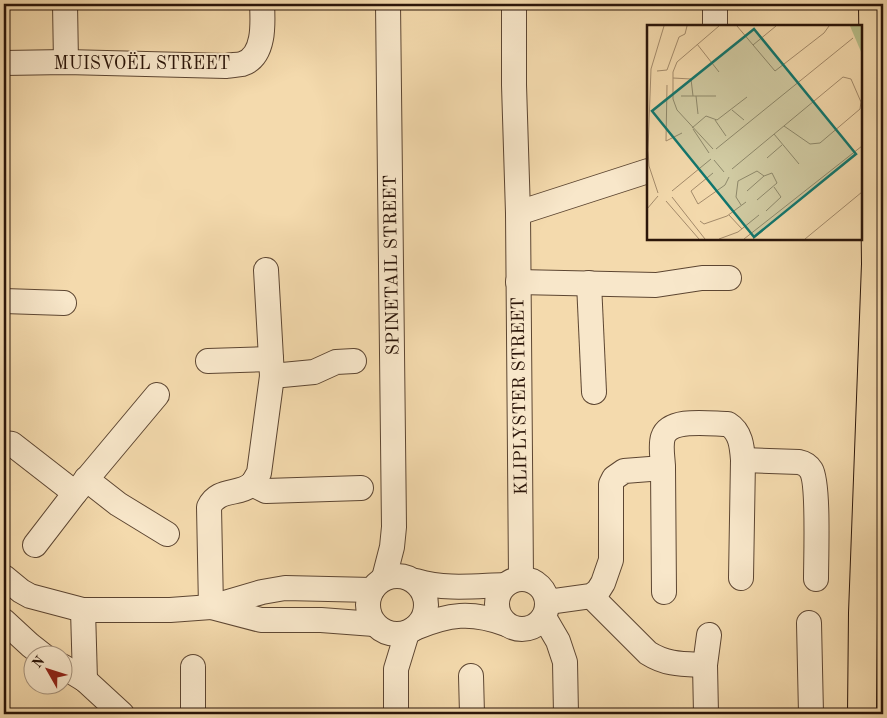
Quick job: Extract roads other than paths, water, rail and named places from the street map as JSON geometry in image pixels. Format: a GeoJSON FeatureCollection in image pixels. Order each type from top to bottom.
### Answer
{"type":"FeatureCollection","features":[{"type":"Feature","properties":{"kind":"main road"},"geometry":{"type":"LineString","coordinates":[[862,714],[863,594],[876,264],[873,4]]}},
{"type":"Feature","properties":{"kind":"main road"},"geometry":{"type":"LineString","coordinates":[[876,264],[882,340],[883,415]]}},
{"type":"Feature","properties":{"kind":"street"},"geometry":{"type":"LineString","coordinates":[[65,4],[66,62]]}},
{"type":"Feature","properties":{"kind":"street","name":"MUISVOËL STREET"},"geometry":{"type":"LineString","coordinates":[[4,63],[66,62],[226,66],[243,64],[252,57],[259,47],[262,32],[262,4]]}},
{"type":"Feature","properties":{"kind":"street","name":"SPINETAIL STREET"},"geometry":{"type":"LineString","coordinates":[[378,584],[392,547],[394,527],[388,4]]}},
{"type":"Feature","properties":{"kind":"street","name":"KLIPLYSTER STREET"},"geometry":{"type":"LineString","coordinates":[[513,582],[518,282],[514,4]]}},
{"type":"Feature","properties":{"kind":"street"},"geometry":{"type":"LineString","coordinates":[[715,4],[715,25]]}},
{"type":"Feature","properties":{"kind":"street"},"geometry":{"type":"LineString","coordinates":[[518,213],[647,171]]}},
{"type":"Feature","properties":{"kind":"street"},"geometry":{"type":"LineString","coordinates":[[210,607],[209,507],[212,501],[221,494],[252,484],[259,473],[272,367],[266,270]]}},
{"type":"Feature","properties":{"kind":"street"},"geometry":{"type":"LineString","coordinates":[[518,282],[656,285],[689,279],[729,278]]}},
{"type":"Feature","properties":{"kind":"street"},"geometry":{"type":"LineString","coordinates":[[589,284],[594,392]]}},
{"type":"Feature","properties":{"kind":"street"},"geometry":{"type":"LineString","coordinates":[[4,300],[64,303]]}},
{"type":"Feature","properties":{"kind":"street"},"geometry":{"type":"LineString","coordinates":[[208,361],[314,372],[336,362],[354,360]]}},
{"type":"Feature","properties":{"kind":"street"},"geometry":{"type":"LineString","coordinates":[[35,545],[81,486],[157,395]]}},
{"type":"Feature","properties":{"kind":"street"},"geometry":{"type":"LineString","coordinates":[[664,592],[664,435],[677,424],[728,424],[734,428],[738,435],[743,460],[741,578]]}},
{"type":"Feature","properties":{"kind":"street"},"geometry":{"type":"LineString","coordinates":[[4,443],[12,444],[81,486],[118,504],[166,534]]}},
{"type":"Feature","properties":{"kind":"street"},"geometry":{"type":"LineString","coordinates":[[743,460],[798,462],[810,468],[815,485],[816,579]]}},
{"type":"Feature","properties":{"kind":"street"},"geometry":{"type":"LineString","coordinates":[[210,607],[261,620],[321,620],[395,629],[436,619],[458,616],[482,616],[516,629],[527,629],[536,625],[546,609],[591,596],[598,591],[603,583],[611,560],[611,484],[614,478],[624,472],[663,468]]}},
{"type":"Feature","properties":{"kind":"street"},"geometry":{"type":"LineString","coordinates":[[252,484],[266,491],[361,488]]}},
{"type":"Feature","properties":{"kind":"street","name":"SPINETAIL STREET"},"geometry":{"type":"LineString","coordinates":[[394,527],[402,564],[412,579]]}},
{"type":"Feature","properties":{"kind":"street"},"geometry":{"type":"LineString","coordinates":[[4,577],[30,596],[83,610],[170,610],[210,607],[262,592],[285,588],[378,584],[399,575],[434,586],[461,588],[531,580],[545,592],[546,609],[563,654],[565,662],[566,714]]}},
{"type":"Feature","properties":{"kind":"street"},"geometry":{"type":"LineString","coordinates":[[395,629],[425,614],[426,596],[412,579]]}},
{"type":"Feature","properties":{"kind":"street"},"geometry":{"type":"LineString","coordinates":[[506,624],[497,609],[497,601],[500,592],[513,582]]}},
{"type":"Feature","properties":{"kind":"street"},"geometry":{"type":"LineString","coordinates":[[378,584],[368,598],[370,616],[395,629]]}},
{"type":"Feature","properties":{"kind":"street"},"geometry":{"type":"LineString","coordinates":[[284,620],[285,588]]}},
{"type":"Feature","properties":{"kind":"street"},"geometry":{"type":"LineString","coordinates":[[591,596],[648,653],[656,658],[672,663],[705,665]]}},
{"type":"Feature","properties":{"kind":"street"},"geometry":{"type":"LineString","coordinates":[[83,610],[85,680]]}},
{"type":"Feature","properties":{"kind":"street"},"geometry":{"type":"LineString","coordinates":[[4,621],[31,646]]}},
{"type":"Feature","properties":{"kind":"street"},"geometry":{"type":"LineString","coordinates":[[809,623],[811,714]]}},
{"type":"Feature","properties":{"kind":"street"},"geometry":{"type":"LineString","coordinates":[[395,629],[396,714]]}},
{"type":"Feature","properties":{"kind":"street"},"geometry":{"type":"LineString","coordinates":[[706,714],[705,665],[709,635]]}},
{"type":"Feature","properties":{"kind":"street"},"geometry":{"type":"LineString","coordinates":[[193,714],[194,667]]}},
{"type":"Feature","properties":{"kind":"street"},"geometry":{"type":"LineString","coordinates":[[72,672],[85,680],[122,714]]}},
{"type":"Feature","properties":{"kind":"street"},"geometry":{"type":"LineString","coordinates":[[472,676],[472,714]]}}]}
